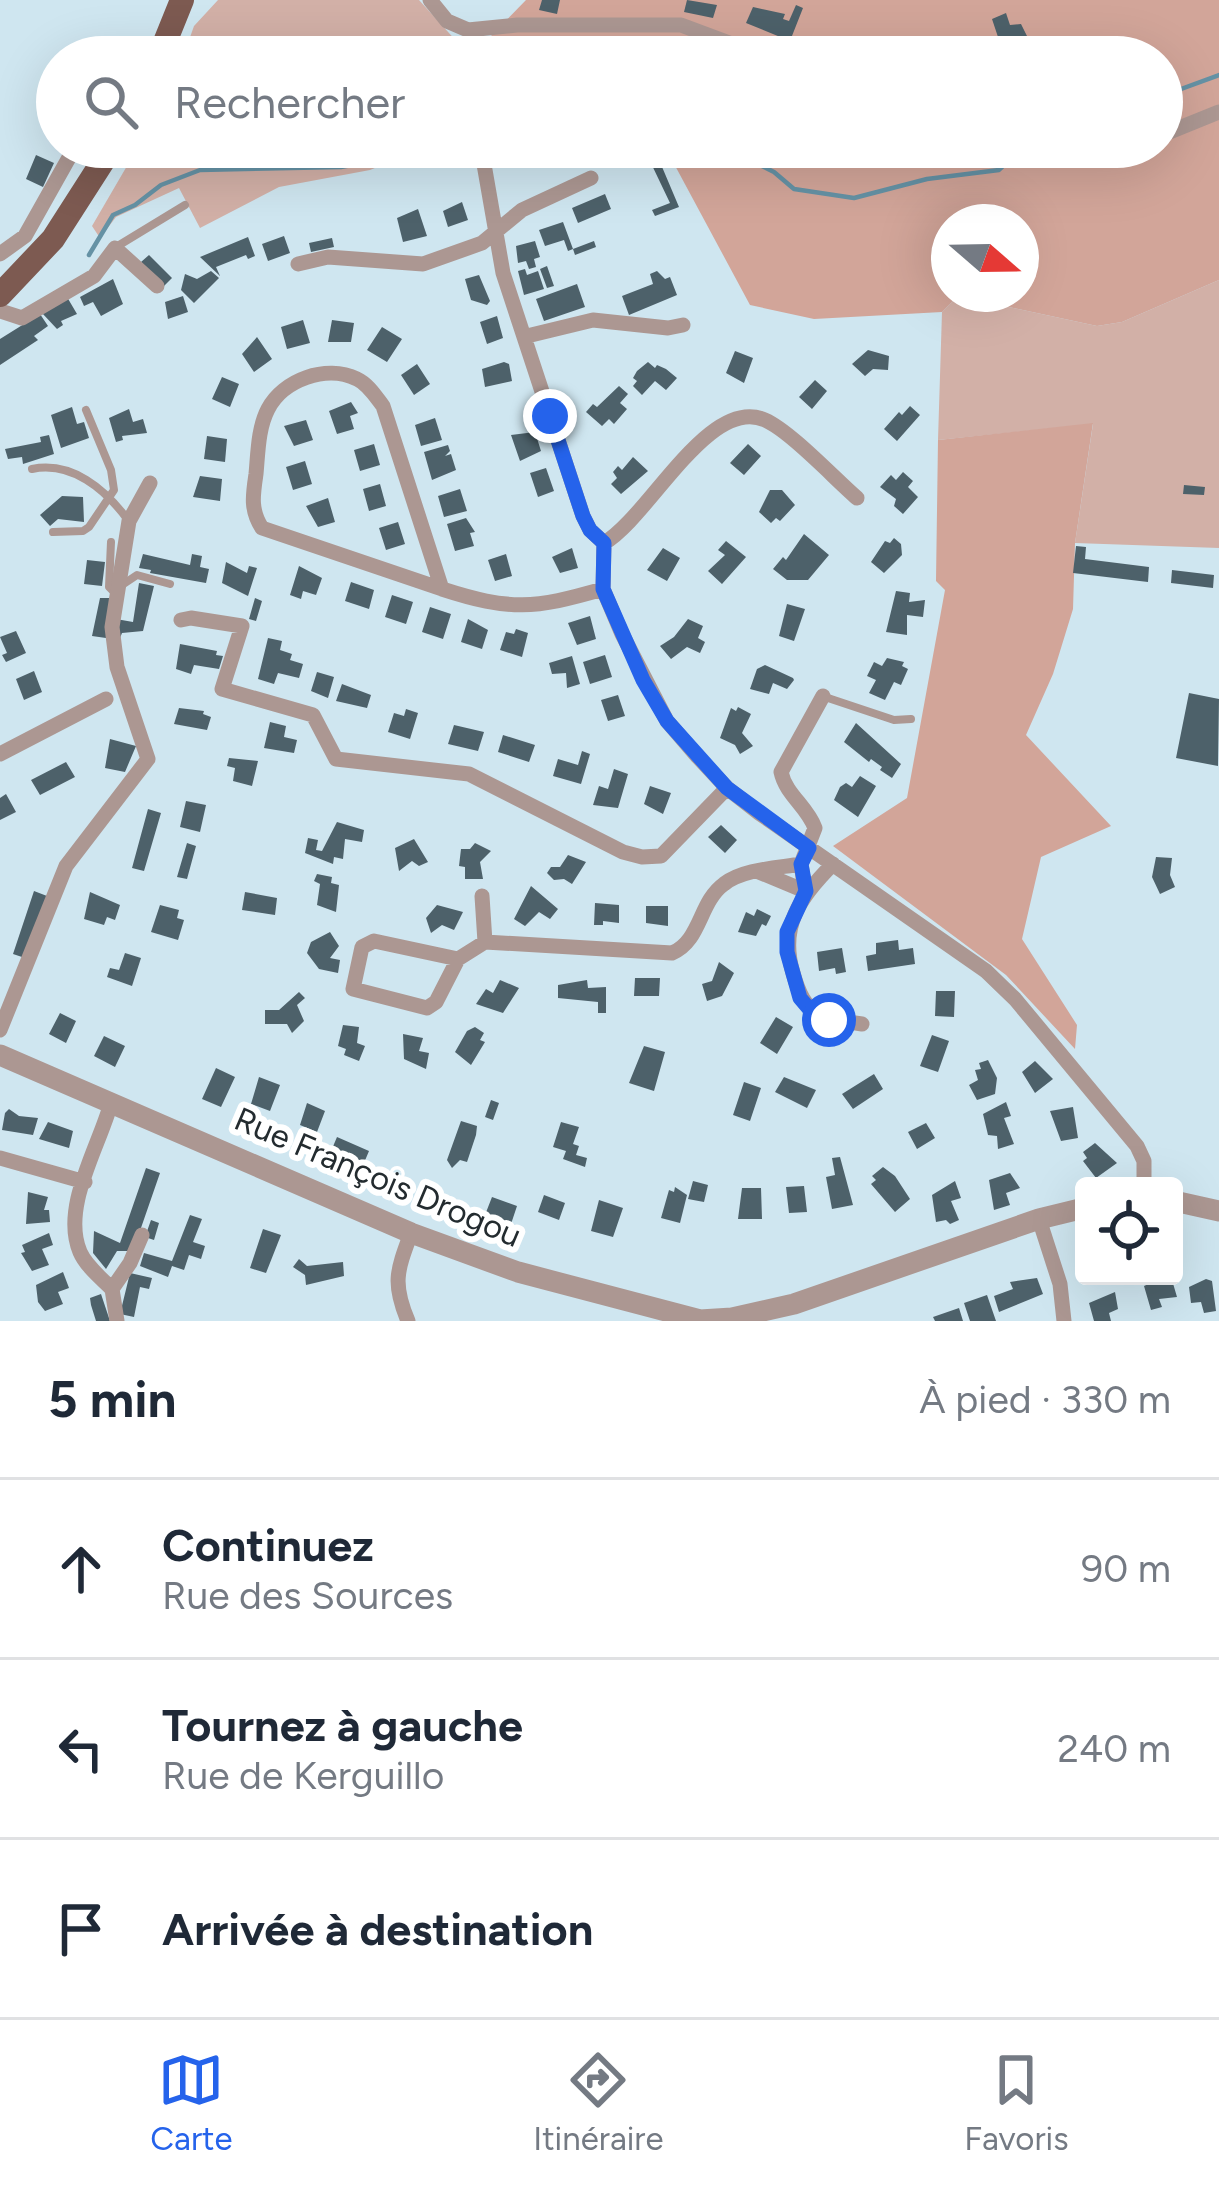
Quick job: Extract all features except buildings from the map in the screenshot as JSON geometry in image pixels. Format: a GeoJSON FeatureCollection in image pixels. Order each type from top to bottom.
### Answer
{"type":"FeatureCollection","features":[{"type":"Feature","properties":{"kind":"main road"},"geometry":{"type":"LineString","coordinates":[[169,36],[186,2]]}},
{"type":"Feature","properties":{"kind":"main road"},"geometry":{"type":"LineString","coordinates":[[0,295],[53,239],[99,168]]}},
{"type":"Feature","properties":{"kind":"street"},"geometry":{"type":"LineString","coordinates":[[430,0],[447,21],[468,30],[518,25],[681,26],[708,36]]}},
{"type":"Feature","properties":{"kind":"street"},"geometry":{"type":"LineString","coordinates":[[468,30],[469,36]]}},
{"type":"Feature","properties":{"kind":"street"},"geometry":{"type":"LineString","coordinates":[[1183,127],[1219,112]]}},
{"type":"Feature","properties":{"kind":"street"},"geometry":{"type":"LineString","coordinates":[[0,254],[25,236],[63,168]]}},
{"type":"Feature","properties":{"kind":"street"},"geometry":{"type":"LineString","coordinates":[[485,168],[503,273],[583,516],[604,543],[603,589],[643,680],[667,721],[727,788],[805,856],[833,865],[955,947],[1016,999],[1137,1146],[1144,1177]]}},
{"type":"Feature","properties":{"kind":"street"},"geometry":{"type":"LineString","coordinates":[[298,264],[328,257],[424,264],[482,243],[522,210],[591,178]]}},
{"type":"Feature","properties":{"kind":"street"},"geometry":{"type":"LineString","coordinates":[[0,310],[22,318],[94,276],[115,248],[157,286]]}},
{"type":"Feature","properties":{"kind":"street"},"geometry":{"type":"LineString","coordinates":[[527,336],[593,320],[668,328],[683,325]]}},
{"type":"Feature","properties":{"kind":"street"},"geometry":{"type":"LineString","coordinates":[[442,589],[383,406],[373,393],[358,380],[315,374],[277,395],[261,429],[253,498],[254,515],[262,528],[442,589],[491,604],[550,604],[603,589]]}},
{"type":"Feature","properties":{"kind":"street"},"geometry":{"type":"LineString","coordinates":[[604,543],[629,525],[713,427],[732,417],[767,421],[857,498]]}},
{"type":"Feature","properties":{"kind":"street"},"geometry":{"type":"LineString","coordinates":[[0,1030],[66,866],[148,759],[112,648],[129,521],[151,483]]}},
{"type":"Feature","properties":{"kind":"street"},"geometry":{"type":"LineString","coordinates":[[181,620],[242,626],[222,689],[313,715],[336,760],[469,774],[623,852],[661,856],[727,788]]}},
{"type":"Feature","properties":{"kind":"street"},"geometry":{"type":"LineString","coordinates":[[806,891],[805,856],[815,828],[811,814],[784,785],[781,772],[823,696]]}},
{"type":"Feature","properties":{"kind":"street"},"geometry":{"type":"LineString","coordinates":[[2,747],[106,699]]}},
{"type":"Feature","properties":{"kind":"street"},"geometry":{"type":"LineString","coordinates":[[458,959],[374,940],[362,947],[353,989],[427,1008],[436,1002],[458,959],[485,942],[672,953],[686,947],[722,885],[805,856]]}},
{"type":"Feature","properties":{"kind":"street"},"geometry":{"type":"LineString","coordinates":[[833,865],[806,891],[787,932],[787,952],[800,998],[811,1011],[829,1020],[862,1024]]}},
{"type":"Feature","properties":{"kind":"street"},"geometry":{"type":"LineString","coordinates":[[760,872],[806,891]]}},
{"type":"Feature","properties":{"kind":"street"},"geometry":{"type":"LineString","coordinates":[[482,896],[485,942]]}},
{"type":"Feature","properties":{"kind":"street","name":"Rue François Drogou"},"geometry":{"type":"LineString","coordinates":[[0,1055],[410,1233],[518,1272],[700,1320],[794,1304],[1075,1210]]}},
{"type":"Feature","properties":{"kind":"street"},"geometry":{"type":"LineString","coordinates":[[111,1103],[74,1231],[82,1256],[112,1289],[117,1321]]}},
{"type":"Feature","properties":{"kind":"street"},"geometry":{"type":"LineString","coordinates":[[0,1158],[85,1182]]}},
{"type":"Feature","properties":{"kind":"street"},"geometry":{"type":"LineString","coordinates":[[1183,1203],[1219,1211]]}},
{"type":"Feature","properties":{"kind":"street"},"geometry":{"type":"LineString","coordinates":[[1039,1220],[1060,1284],[1064,1321]]}},
{"type":"Feature","properties":{"kind":"street"},"geometry":{"type":"LineString","coordinates":[[408,1321],[395,1278],[410,1233]]}},
{"type":"Feature","properties":{"kind":"street"},"geometry":{"type":"LineString","coordinates":[[112,1289],[142,1235]]}},
{"type":"Feature","properties":{"kind":"lane"},"geometry":{"type":"LineString","coordinates":[[115,248],[184,205]]}},
{"type":"Feature","properties":{"kind":"lane"},"geometry":{"type":"LineString","coordinates":[[53,532],[82,531],[111,497],[111,470],[86,410]]}},
{"type":"Feature","properties":{"kind":"lane"},"geometry":{"type":"LineString","coordinates":[[32,469],[58,467],[111,497],[129,521]]}},
{"type":"Feature","properties":{"kind":"lane"},"geometry":{"type":"LineString","coordinates":[[111,542],[109,591],[118,592],[137,575],[170,584]]}},
{"type":"Feature","properties":{"kind":"lane"},"geometry":{"type":"LineString","coordinates":[[823,696],[894,720],[911,719]]}},
{"type":"Feature","properties":{"kind":"shaded area"},"geometry":{"type":"Polygon","coordinates":[[[218,0],[419,0],[452,36],[190,36],[218,0]]]}},
{"type":"Feature","properties":{"kind":"shaded area"},"geometry":{"type":"Polygon","coordinates":[[[526,0],[1219,0],[1219,280],[1122,322],[1097,326],[1032,312],[1039,312],[1039,204],[931,204],[931,312],[942,312],[814,319],[750,305],[676,168],[1183,168],[1183,36],[491,36],[526,0]]]}},
{"type":"Feature","properties":{"kind":"shaded area"},"geometry":{"type":"Polygon","coordinates":[[[126,168],[375,168],[279,187],[200,228],[179,188],[116,217],[100,238],[92,226],[126,168]]]}},
{"type":"Feature","properties":{"kind":"shaded area"},"geometry":{"type":"Polygon","coordinates":[[[1219,280],[1219,548],[1075,543],[1093,424],[938,440],[942,312],[1032,312],[1097,326],[1122,322],[1219,280]]]}},
{"type":"Feature","properties":{"kind":"shaded area"},"geometry":{"type":"Polygon","coordinates":[[[1093,423],[1075,543],[1073,609],[1053,674],[1026,735],[1111,826],[1041,857],[1022,939],[1077,1025],[1075,1049],[1006,975],[833,846],[907,798],[945,590],[936,581],[938,440],[1093,423]]]}},
{"type":"Feature","properties":{"kind":"waterway"},"geometry":{"type":"LineString","coordinates":[[1183,88],[1219,75]]}},
{"type":"Feature","properties":{"kind":"waterway"},"geometry":{"type":"LineString","coordinates":[[89,255],[113,215],[161,185],[200,170],[294,168]]}},
{"type":"Feature","properties":{"kind":"waterway"},"geometry":{"type":"LineString","coordinates":[[766,168],[794,189],[854,198],[927,179],[1001,168]]}},
{"type":"Feature","properties":{"kind":"route"},"geometry":{"type":"LineString","coordinates":[[550,416],[583,516],[604,543],[603,589],[643,680],[667,721],[727,788],[809,848],[801,864],[806,891],[787,932],[787,952],[800,998],[811,1011],[829,1020]]}}]}
